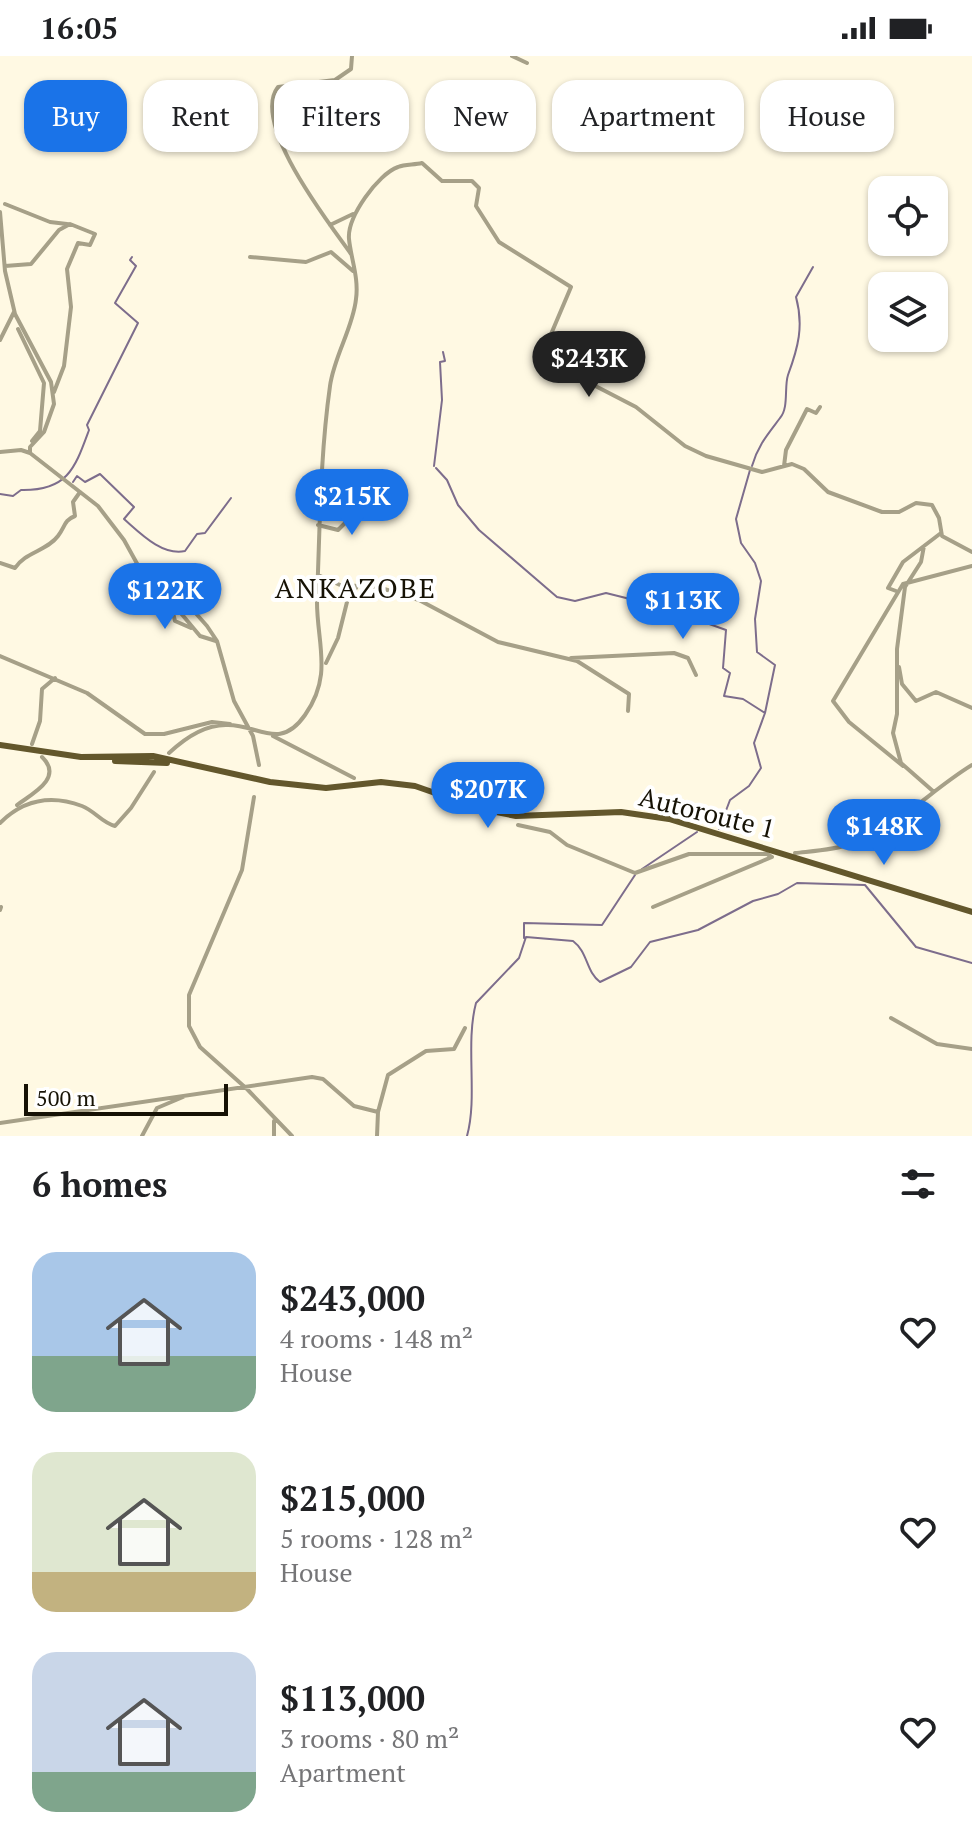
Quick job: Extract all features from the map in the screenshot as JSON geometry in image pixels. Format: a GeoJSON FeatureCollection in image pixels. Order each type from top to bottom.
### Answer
{"type":"FeatureCollection","features":[{"type":"Feature","properties":{"kind":"main road","name":"Autoroute 1"},"geometry":{"type":"LineString","coordinates":[[0,747],[81,757],[153,756],[270,782],[326,788],[381,782],[415,786],[481,809],[516,816],[621,812],[669,819],[972,914]]}},
{"type":"Feature","properties":{"kind":"street"},"geometry":{"type":"LineString","coordinates":[[352,56],[351,69],[335,80],[303,87],[278,87],[273,94],[274,130],[309,196],[353,257]]}},
{"type":"Feature","properties":{"kind":"street"},"geometry":{"type":"LineString","coordinates":[[512,56],[527,63]]}},
{"type":"Feature","properties":{"kind":"street"},"geometry":{"type":"LineString","coordinates":[[325,670],[317,618],[322,442],[330,384],[356,303],[356,272],[349,238],[353,214],[359,203],[397,167],[422,163],[442,181],[472,181],[479,188],[476,206],[499,242],[572,289],[546,345],[544,359],[636,407],[685,446],[762,472],[784,466],[800,466],[828,492],[875,510],[894,513],[916,503],[932,505],[939,518],[941,533]]}},
{"type":"Feature","properties":{"kind":"street"},"geometry":{"type":"LineString","coordinates":[[5,204],[50,222],[70,224],[90,231],[94,237],[90,245],[78,243],[67,269],[71,307],[64,366],[52,395]]}},
{"type":"Feature","properties":{"kind":"street"},"geometry":{"type":"LineString","coordinates":[[0,212],[5,266],[14,312],[21,336],[41,369],[44,383],[40,431],[30,450]]}},
{"type":"Feature","properties":{"kind":"street"},"geometry":{"type":"LineString","coordinates":[[330,225],[353,214]]}},
{"type":"Feature","properties":{"kind":"street"},"geometry":{"type":"LineString","coordinates":[[5,266],[31,264],[59,230],[70,224]]}},
{"type":"Feature","properties":{"kind":"street"},"geometry":{"type":"LineString","coordinates":[[250,257],[306,262],[331,252],[356,272]]}},
{"type":"Feature","properties":{"kind":"street"},"geometry":{"type":"LineString","coordinates":[[0,340],[14,312]]}},
{"type":"Feature","properties":{"kind":"street"},"geometry":{"type":"LineString","coordinates":[[18,323],[44,364],[54,404],[44,432],[30,450]]}},
{"type":"Feature","properties":{"kind":"street"},"geometry":{"type":"LineString","coordinates":[[784,466],[786,450],[807,409],[816,413],[820,407]]}},
{"type":"Feature","properties":{"kind":"street"},"geometry":{"type":"LineString","coordinates":[[0,452],[30,450],[94,501],[113,525],[150,587],[184,600],[217,641],[234,701],[257,749],[259,765]]}},
{"type":"Feature","properties":{"kind":"street"},"geometry":{"type":"LineString","coordinates":[[0,563],[15,568],[20,559],[57,537],[67,519],[75,516],[73,502],[80,492]]}},
{"type":"Feature","properties":{"kind":"street"},"geometry":{"type":"LineString","coordinates":[[318,525],[338,530],[359,509],[374,502]]}},
{"type":"Feature","properties":{"kind":"street"},"geometry":{"type":"LineString","coordinates":[[905,593],[888,588],[894,573],[941,533]]}},
{"type":"Feature","properties":{"kind":"street"},"geometry":{"type":"LineString","coordinates":[[941,533],[972,552]]}},
{"type":"Feature","properties":{"kind":"street"},"geometry":{"type":"LineString","coordinates":[[924,546],[921,562],[897,591],[833,704],[934,792]]}},
{"type":"Feature","properties":{"kind":"street"},"geometry":{"type":"LineString","coordinates":[[908,581],[972,566]]}},
{"type":"Feature","properties":{"kind":"street"},"geometry":{"type":"LineString","coordinates":[[318,575],[356,588],[378,587],[406,595],[498,642],[569,659],[674,653],[688,658],[696,675]]}},
{"type":"Feature","properties":{"kind":"street"},"geometry":{"type":"LineString","coordinates":[[903,766],[893,739],[897,714],[897,661],[908,581]]}},
{"type":"Feature","properties":{"kind":"street"},"geometry":{"type":"LineString","coordinates":[[273,736],[291,729],[305,715],[325,670],[348,598],[356,588]]}},
{"type":"Feature","properties":{"kind":"street"},"geometry":{"type":"LineString","coordinates":[[162,591],[207,641],[217,641]]}},
{"type":"Feature","properties":{"kind":"street"},"geometry":{"type":"LineString","coordinates":[[0,656],[87,693],[145,734],[164,734],[212,722],[236,726]]}},
{"type":"Feature","properties":{"kind":"street"},"geometry":{"type":"LineString","coordinates":[[569,659],[629,694],[628,711]]}},
{"type":"Feature","properties":{"kind":"street"},"geometry":{"type":"LineString","coordinates":[[897,661],[902,684],[916,701],[936,692],[972,708]]}},
{"type":"Feature","properties":{"kind":"street"},"geometry":{"type":"LineString","coordinates":[[32,744],[40,721],[42,689],[55,678]]}},
{"type":"Feature","properties":{"kind":"street"},"geometry":{"type":"LineString","coordinates":[[169,753],[200,731],[227,724],[273,736],[354,778]]}},
{"type":"Feature","properties":{"kind":"street"},"geometry":{"type":"LineString","coordinates":[[0,823],[15,807],[39,790],[49,776],[49,765],[42,757]]}},
{"type":"Feature","properties":{"kind":"street"},"geometry":{"type":"LineString","coordinates":[[795,853],[848,845],[863,839],[894,822],[972,765]]}},
{"type":"Feature","properties":{"kind":"street"},"geometry":{"type":"LineString","coordinates":[[15,807],[34,800],[82,806],[107,824],[115,826],[120,824],[154,772]]}},
{"type":"Feature","properties":{"kind":"street"},"geometry":{"type":"LineString","coordinates":[[254,797],[242,870],[189,995],[187,1016],[200,1047],[247,1089],[292,1136]]}},
{"type":"Feature","properties":{"kind":"street"},"geometry":{"type":"LineString","coordinates":[[518,825],[550,832],[567,845],[635,873],[689,854],[767,854],[772,859],[653,907]]}},
{"type":"Feature","properties":{"kind":"street"},"geometry":{"type":"LineString","coordinates":[[891,1018],[937,1044],[972,1049]]}},
{"type":"Feature","properties":{"kind":"street"},"geometry":{"type":"LineString","coordinates":[[377,1136],[378,1112],[388,1075],[423,1052],[454,1049],[465,1028]]}},
{"type":"Feature","properties":{"kind":"street"},"geometry":{"type":"LineString","coordinates":[[0,1123],[312,1077],[323,1079],[354,1106],[378,1112]]}},
{"type":"Feature","properties":{"kind":"street"},"geometry":{"type":"LineString","coordinates":[[142,1136],[157,1108],[185,1095]]}},
{"type":"Feature","properties":{"kind":"street"},"geometry":{"type":"LineString","coordinates":[[274,1119],[274,1136]]}},
{"type":"Feature","properties":{"kind":"waterway"},"geometry":{"type":"LineString","coordinates":[[0,494],[13,496],[21,490],[49,486],[67,475],[74,466],[89,430],[87,425],[138,323],[115,303],[136,266],[130,260],[132,257]]}},
{"type":"Feature","properties":{"kind":"waterway"},"geometry":{"type":"LineString","coordinates":[[752,466],[760,446],[783,414],[787,380],[799,337],[800,318],[796,297],[813,267]]}},
{"type":"Feature","properties":{"kind":"waterway"},"geometry":{"type":"LineString","coordinates":[[434,466],[442,400],[440,362],[445,361],[443,352]]}},
{"type":"Feature","properties":{"kind":"waterway"},"geometry":{"type":"LineString","coordinates":[[436,468],[447,480],[458,505],[479,530],[557,597],[575,601],[606,593],[662,607],[726,630],[723,668],[730,673],[724,696],[743,699],[765,713],[754,743],[761,768],[749,786],[730,800],[719,829]]}},
{"type":"Feature","properties":{"kind":"waterway"},"geometry":{"type":"LineString","coordinates":[[750,470],[736,519],[741,543],[755,563],[761,581],[755,619],[757,652],[775,665],[765,713]]}},
{"type":"Feature","properties":{"kind":"waterway"},"geometry":{"type":"LineString","coordinates":[[73,482],[77,476],[85,482],[100,474],[134,507],[124,519],[152,542],[176,552],[185,551],[197,534],[205,533],[231,498]]}},
{"type":"Feature","properties":{"kind":"waterway"},"geometry":{"type":"LineString","coordinates":[[642,869],[697,832]]}},
{"type":"Feature","properties":{"kind":"waterway"},"geometry":{"type":"LineString","coordinates":[[524,938],[524,923],[602,925],[635,875]]}},
{"type":"Feature","properties":{"kind":"waterway"},"geometry":{"type":"LineString","coordinates":[[467,1136],[472,1105],[472,1036],[476,1003],[519,958],[526,937],[573,941],[600,982],[631,967],[650,942],[698,930],[753,901],[778,894],[797,883],[865,885],[916,947],[972,963]]}},
{"type":"Feature","properties":{"kind":"district","name":"ANKAZOBE"},"geometry":{"type":"Point","coordinates":[356,588]}}]}
